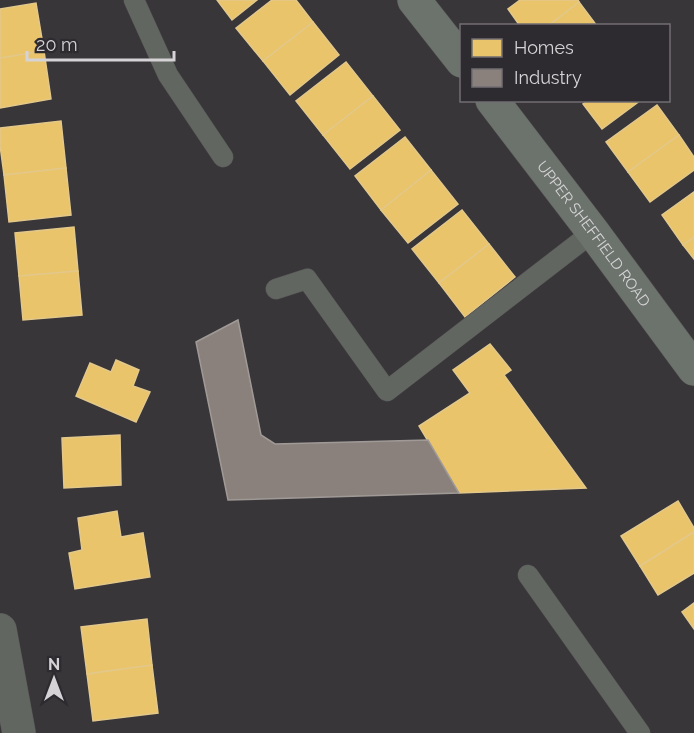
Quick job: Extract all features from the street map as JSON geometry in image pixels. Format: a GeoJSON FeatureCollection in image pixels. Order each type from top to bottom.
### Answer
{"type":"FeatureCollection","features":[{"type":"Feature","properties":{"kind":"highway"},"geometry":{"type":"LineString","coordinates":[[414,0],[460,58]]}},
{"type":"Feature","properties":{"kind":"highway","name":"UPPER SHEFFIELD ROAD"},"geometry":{"type":"LineString","coordinates":[[494,102],[694,369]]}},
{"type":"Feature","properties":{"kind":"street"},"geometry":{"type":"LineString","coordinates":[[0,630],[19,733]]}},
{"type":"Feature","properties":{"kind":"lane"},"geometry":{"type":"LineString","coordinates":[[134,0],[168,75],[223,157]]}},
{"type":"Feature","properties":{"kind":"lane"},"geometry":{"type":"LineString","coordinates":[[276,290],[307,279],[387,391],[592,232]]}},
{"type":"Feature","properties":{"kind":"lane"},"geometry":{"type":"LineString","coordinates":[[528,575],[640,733]]}},
{"type":"Feature","properties":{"kind":"building: Homes"},"geometry":{"type":"Polygon","coordinates":[[[217,0],[257,0],[232,20],[217,0]]]}},
{"type":"Feature","properties":{"kind":"building: Homes"},"geometry":{"type":"Polygon","coordinates":[[[272,0],[296,0],[313,22],[263,61],[236,28],[272,0]]]}},
{"type":"Feature","properties":{"kind":"building: Homes"},"geometry":{"type":"Polygon","coordinates":[[[520,0],[578,0],[579,2],[551,24],[519,24],[508,9],[520,0]]]}},
{"type":"Feature","properties":{"kind":"building: Homes"},"geometry":{"type":"Polygon","coordinates":[[[579,2],[596,24],[551,24],[579,2]]]}},
{"type":"Feature","properties":{"kind":"building: Homes"},"geometry":{"type":"Polygon","coordinates":[[[36,3],[44,51],[0,58],[0,9],[36,3]]]}},
{"type":"Feature","properties":{"kind":"building: Homes"},"geometry":{"type":"Polygon","coordinates":[[[313,22],[339,55],[290,95],[263,61],[313,22]]]}},
{"type":"Feature","properties":{"kind":"building: Homes"},"geometry":{"type":"Polygon","coordinates":[[[44,51],[51,99],[0,108],[0,58],[44,51]]]}},
{"type":"Feature","properties":{"kind":"building: Homes"},"geometry":{"type":"Polygon","coordinates":[[[346,62],[373,96],[323,135],[296,101],[346,62]]]}},
{"type":"Feature","properties":{"kind":"building: Homes"},"geometry":{"type":"Polygon","coordinates":[[[373,96],[400,130],[350,169],[323,135],[373,96]]]}},
{"type":"Feature","properties":{"kind":"building: Homes"},"geometry":{"type":"Polygon","coordinates":[[[586,102],[638,102],[602,129],[583,104],[586,102]]]}},
{"type":"Feature","properties":{"kind":"building: Homes"},"geometry":{"type":"Polygon","coordinates":[[[657,105],[679,135],[628,172],[606,142],[657,105]]]}},
{"type":"Feature","properties":{"kind":"building: Homes"},"geometry":{"type":"Polygon","coordinates":[[[61,121],[66,168],[4,175],[0,128],[61,121]]]}},
{"type":"Feature","properties":{"kind":"building: Homes"},"geometry":{"type":"Polygon","coordinates":[[[679,135],[694,157],[694,170],[650,202],[628,172],[679,135]]]}},
{"type":"Feature","properties":{"kind":"building: Homes"},"geometry":{"type":"Polygon","coordinates":[[[405,137],[431,170],[381,210],[355,176],[405,137]]]}},
{"type":"Feature","properties":{"kind":"building: Homes"},"geometry":{"type":"Polygon","coordinates":[[[66,168],[71,215],[9,222],[4,175],[66,168]]]}},
{"type":"Feature","properties":{"kind":"building: Homes"},"geometry":{"type":"Polygon","coordinates":[[[431,170],[458,204],[408,243],[381,210],[431,170]]]}},
{"type":"Feature","properties":{"kind":"building: Homes"},"geometry":{"type":"Polygon","coordinates":[[[694,192],[694,237],[683,245],[662,215],[694,192]]]}},
{"type":"Feature","properties":{"kind":"building: Homes"},"geometry":{"type":"Polygon","coordinates":[[[462,210],[489,244],[439,283],[412,249],[462,210]]]}},
{"type":"Feature","properties":{"kind":"building: Homes"},"geometry":{"type":"Polygon","coordinates":[[[74,227],[78,271],[19,276],[15,233],[74,227]]]}},
{"type":"Feature","properties":{"kind":"building: Homes"},"geometry":{"type":"Polygon","coordinates":[[[694,237],[694,259],[683,245],[694,237]]]}},
{"type":"Feature","properties":{"kind":"building: Homes"},"geometry":{"type":"Polygon","coordinates":[[[489,244],[515,277],[465,317],[439,283],[489,244]]]}},
{"type":"Feature","properties":{"kind":"building: Homes"},"geometry":{"type":"Polygon","coordinates":[[[78,271],[82,315],[23,320],[19,276],[78,271]]]}},
{"type":"Feature","properties":{"kind":"building: Homes"},"geometry":{"type":"Polygon","coordinates":[[[490,344],[511,370],[504,375],[586,488],[459,493],[419,426],[470,393],[453,370],[490,344]]]}},
{"type":"Feature","properties":{"kind":"building: Homes"},"geometry":{"type":"Polygon","coordinates":[[[116,360],[139,370],[133,386],[150,392],[136,422],[76,396],[90,363],[111,372],[116,360]]]}},
{"type":"Feature","properties":{"kind":"building: Homes"},"geometry":{"type":"Polygon","coordinates":[[[120,435],[121,485],[64,488],[62,438],[120,435]]]}},
{"type":"Feature","properties":{"kind":"building: Homes"},"geometry":{"type":"Polygon","coordinates":[[[678,501],[694,528],[694,532],[640,566],[621,536],[678,501]]]}},
{"type":"Feature","properties":{"kind":"building: Homes"},"geometry":{"type":"Polygon","coordinates":[[[117,511],[121,537],[143,533],[150,577],[75,589],[69,553],[82,550],[78,518],[117,511]]]}},
{"type":"Feature","properties":{"kind":"building: Homes"},"geometry":{"type":"Polygon","coordinates":[[[694,532],[694,573],[658,595],[640,566],[694,532]]]}},
{"type":"Feature","properties":{"kind":"building: Homes"},"geometry":{"type":"Polygon","coordinates":[[[694,603],[694,629],[682,612],[694,603]]]}},
{"type":"Feature","properties":{"kind":"building: Homes"},"geometry":{"type":"Polygon","coordinates":[[[147,619],[152,665],[87,674],[81,627],[147,619]]]}},
{"type":"Feature","properties":{"kind":"building: Homes"},"geometry":{"type":"Polygon","coordinates":[[[152,665],[158,713],[93,721],[87,674],[152,665]]]}},
{"type":"Feature","properties":{"kind":"building: Industry"},"geometry":{"type":"Polygon","coordinates":[[[238,320],[261,435],[275,444],[428,440],[459,493],[228,500],[196,342],[238,320]]]}}]}
